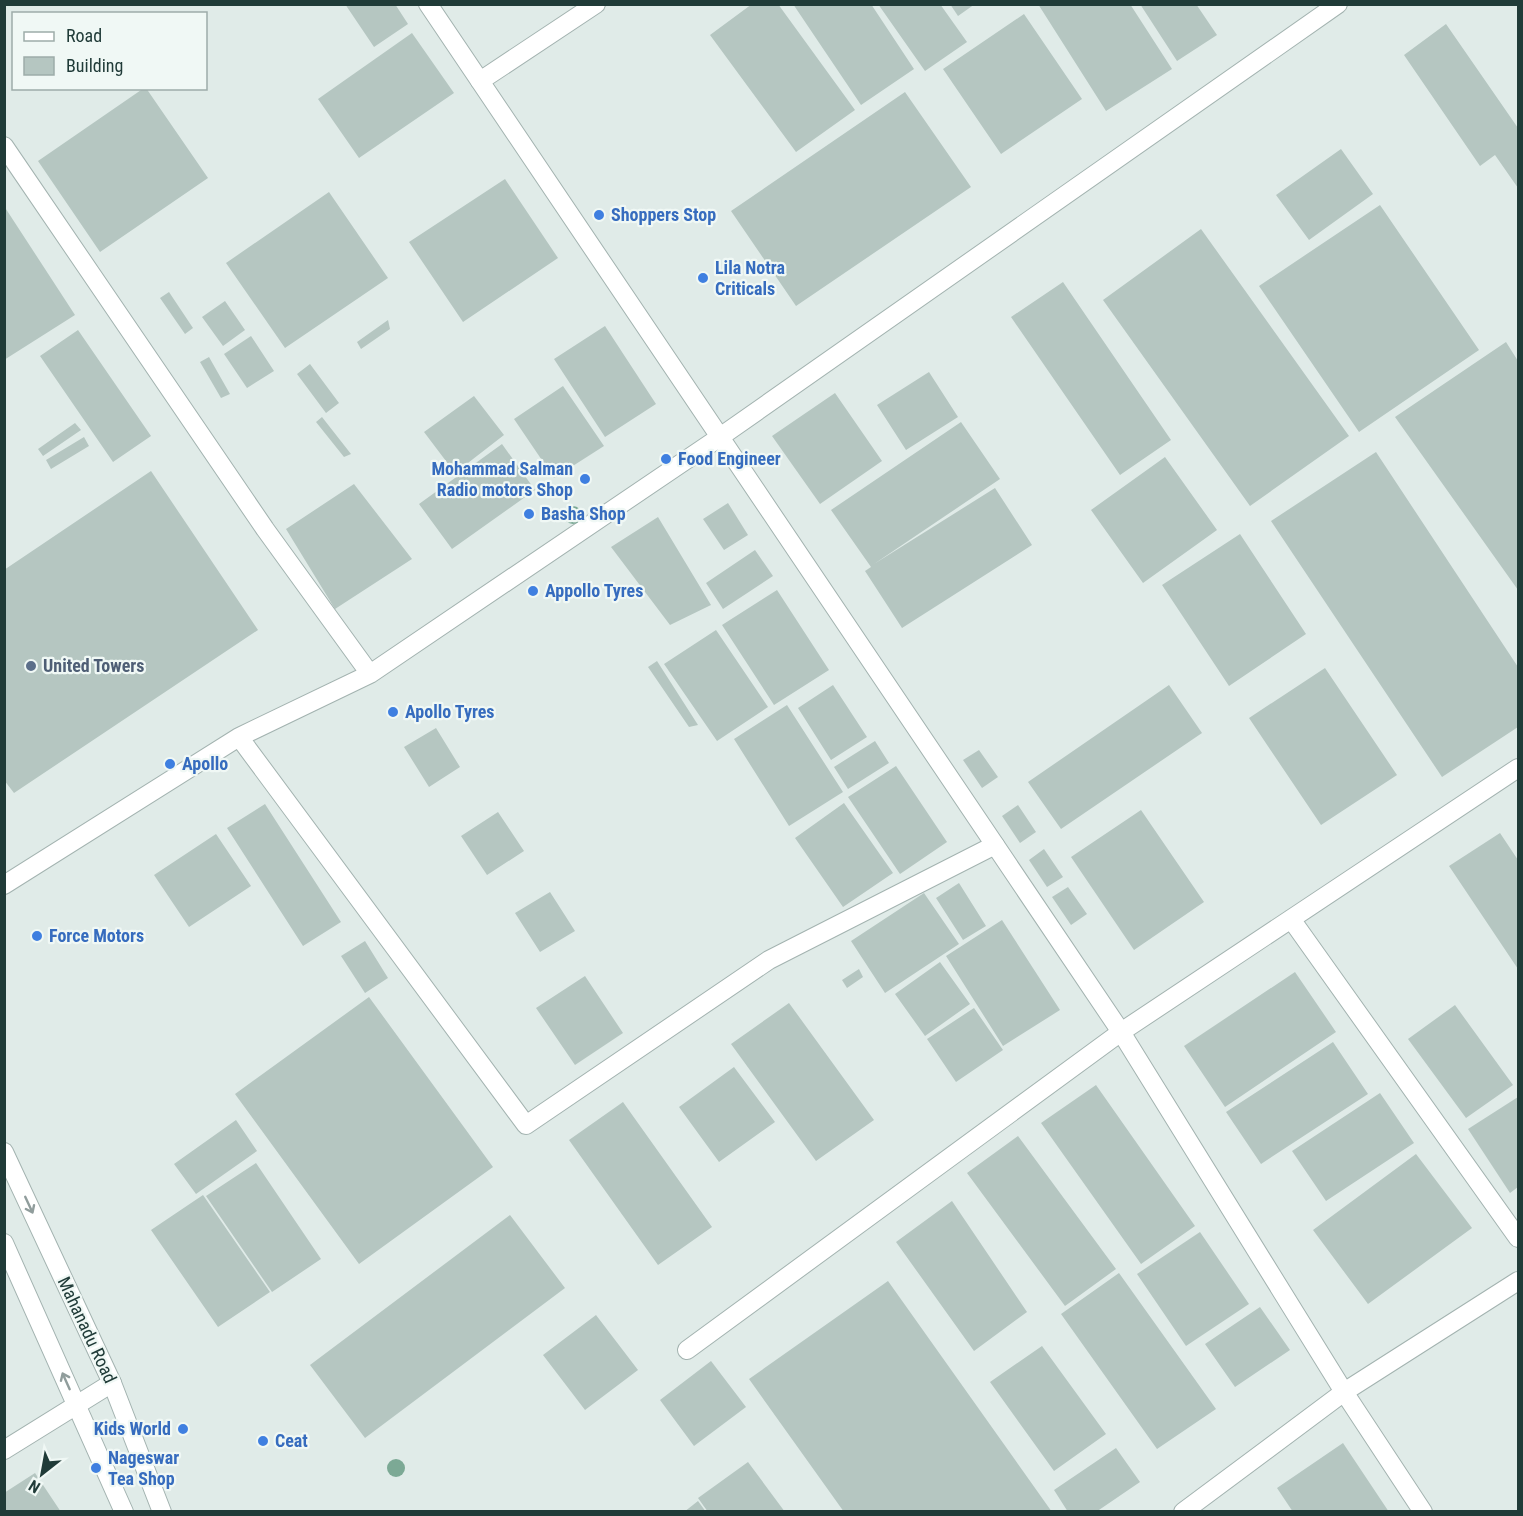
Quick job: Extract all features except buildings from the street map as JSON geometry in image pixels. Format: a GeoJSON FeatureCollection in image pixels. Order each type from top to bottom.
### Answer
{"type":"FeatureCollection","features":[{"type":"Feature","properties":{"kind":"street"},"geometry":{"type":"LineString","coordinates":[[428,4],[1121,1032],[1344,1392],[1423,1512]]}},
{"type":"Feature","properties":{"kind":"street"},"geometry":{"type":"LineString","coordinates":[[480,81],[596,4]]}},
{"type":"Feature","properties":{"kind":"street"},"geometry":{"type":"LineString","coordinates":[[4,885],[239,737],[370,674],[720,437],[1338,4]]}},
{"type":"Feature","properties":{"kind":"street"},"geometry":{"type":"LineString","coordinates":[[4,146],[265,529],[370,674]]}},
{"type":"Feature","properties":{"kind":"street"},"geometry":{"type":"LineString","coordinates":[[239,737],[526,1125],[769,960],[995,844]]}},
{"type":"Feature","properties":{"kind":"street"},"geometry":{"type":"LineString","coordinates":[[687,1350],[1121,1032],[1518,768]]}},
{"type":"Feature","properties":{"kind":"street"},"geometry":{"type":"LineString","coordinates":[[1291,919],[1518,1238]]}},
{"type":"Feature","properties":{"kind":"street","name":"Mahanadu Road"},"geometry":{"type":"LineString","coordinates":[[4,1152],[112,1383],[162,1512]]}},
{"type":"Feature","properties":{"kind":"street"},"geometry":{"type":"LineString","coordinates":[[4,1243],[124,1512]]}},
{"type":"Feature","properties":{"kind":"street"},"geometry":{"type":"LineString","coordinates":[[1183,1512],[1344,1392],[1518,1281]]}},
{"type":"Feature","properties":{"kind":"street"},"geometry":{"type":"LineString","coordinates":[[4,1450],[112,1383]]}},
{"type":"Feature","properties":{"kind":"place","name":"Shoppers Stop"},"geometry":{"type":"Point","coordinates":[599,215]}},
{"type":"Feature","properties":{"kind":"place","name":"Lila Notra Criticals"},"geometry":{"type":"Point","coordinates":[703,278]}},
{"type":"Feature","properties":{"kind":"place","name":"Food Engineer"},"geometry":{"type":"Point","coordinates":[666,459]}},
{"type":"Feature","properties":{"kind":"place","name":"Mohammad Salman Radio motors Shop"},"geometry":{"type":"Point","coordinates":[585,479]}},
{"type":"Feature","properties":{"kind":"place","name":"Basha Shop"},"geometry":{"type":"Point","coordinates":[529,514]}},
{"type":"Feature","properties":{"kind":"place","name":"Appollo Tyres"},"geometry":{"type":"Point","coordinates":[533,591]}},
{"type":"Feature","properties":{"kind":"place","name":"United Towers"},"geometry":{"type":"Point","coordinates":[31,666]}},
{"type":"Feature","properties":{"kind":"place","name":"Apollo Tyres"},"geometry":{"type":"Point","coordinates":[393,712]}},
{"type":"Feature","properties":{"kind":"place","name":"Apollo"},"geometry":{"type":"Point","coordinates":[170,764]}},
{"type":"Feature","properties":{"kind":"place","name":"Force Motors"},"geometry":{"type":"Point","coordinates":[37,936]}},
{"type":"Feature","properties":{"kind":"place","name":"Kids World"},"geometry":{"type":"Point","coordinates":[183,1429]}},
{"type":"Feature","properties":{"kind":"place","name":"Ceat"},"geometry":{"type":"Point","coordinates":[263,1441]}},
{"type":"Feature","properties":{"kind":"place","name":"Nageswar Tea Shop"},"geometry":{"type":"Point","coordinates":[96,1468]}}]}
